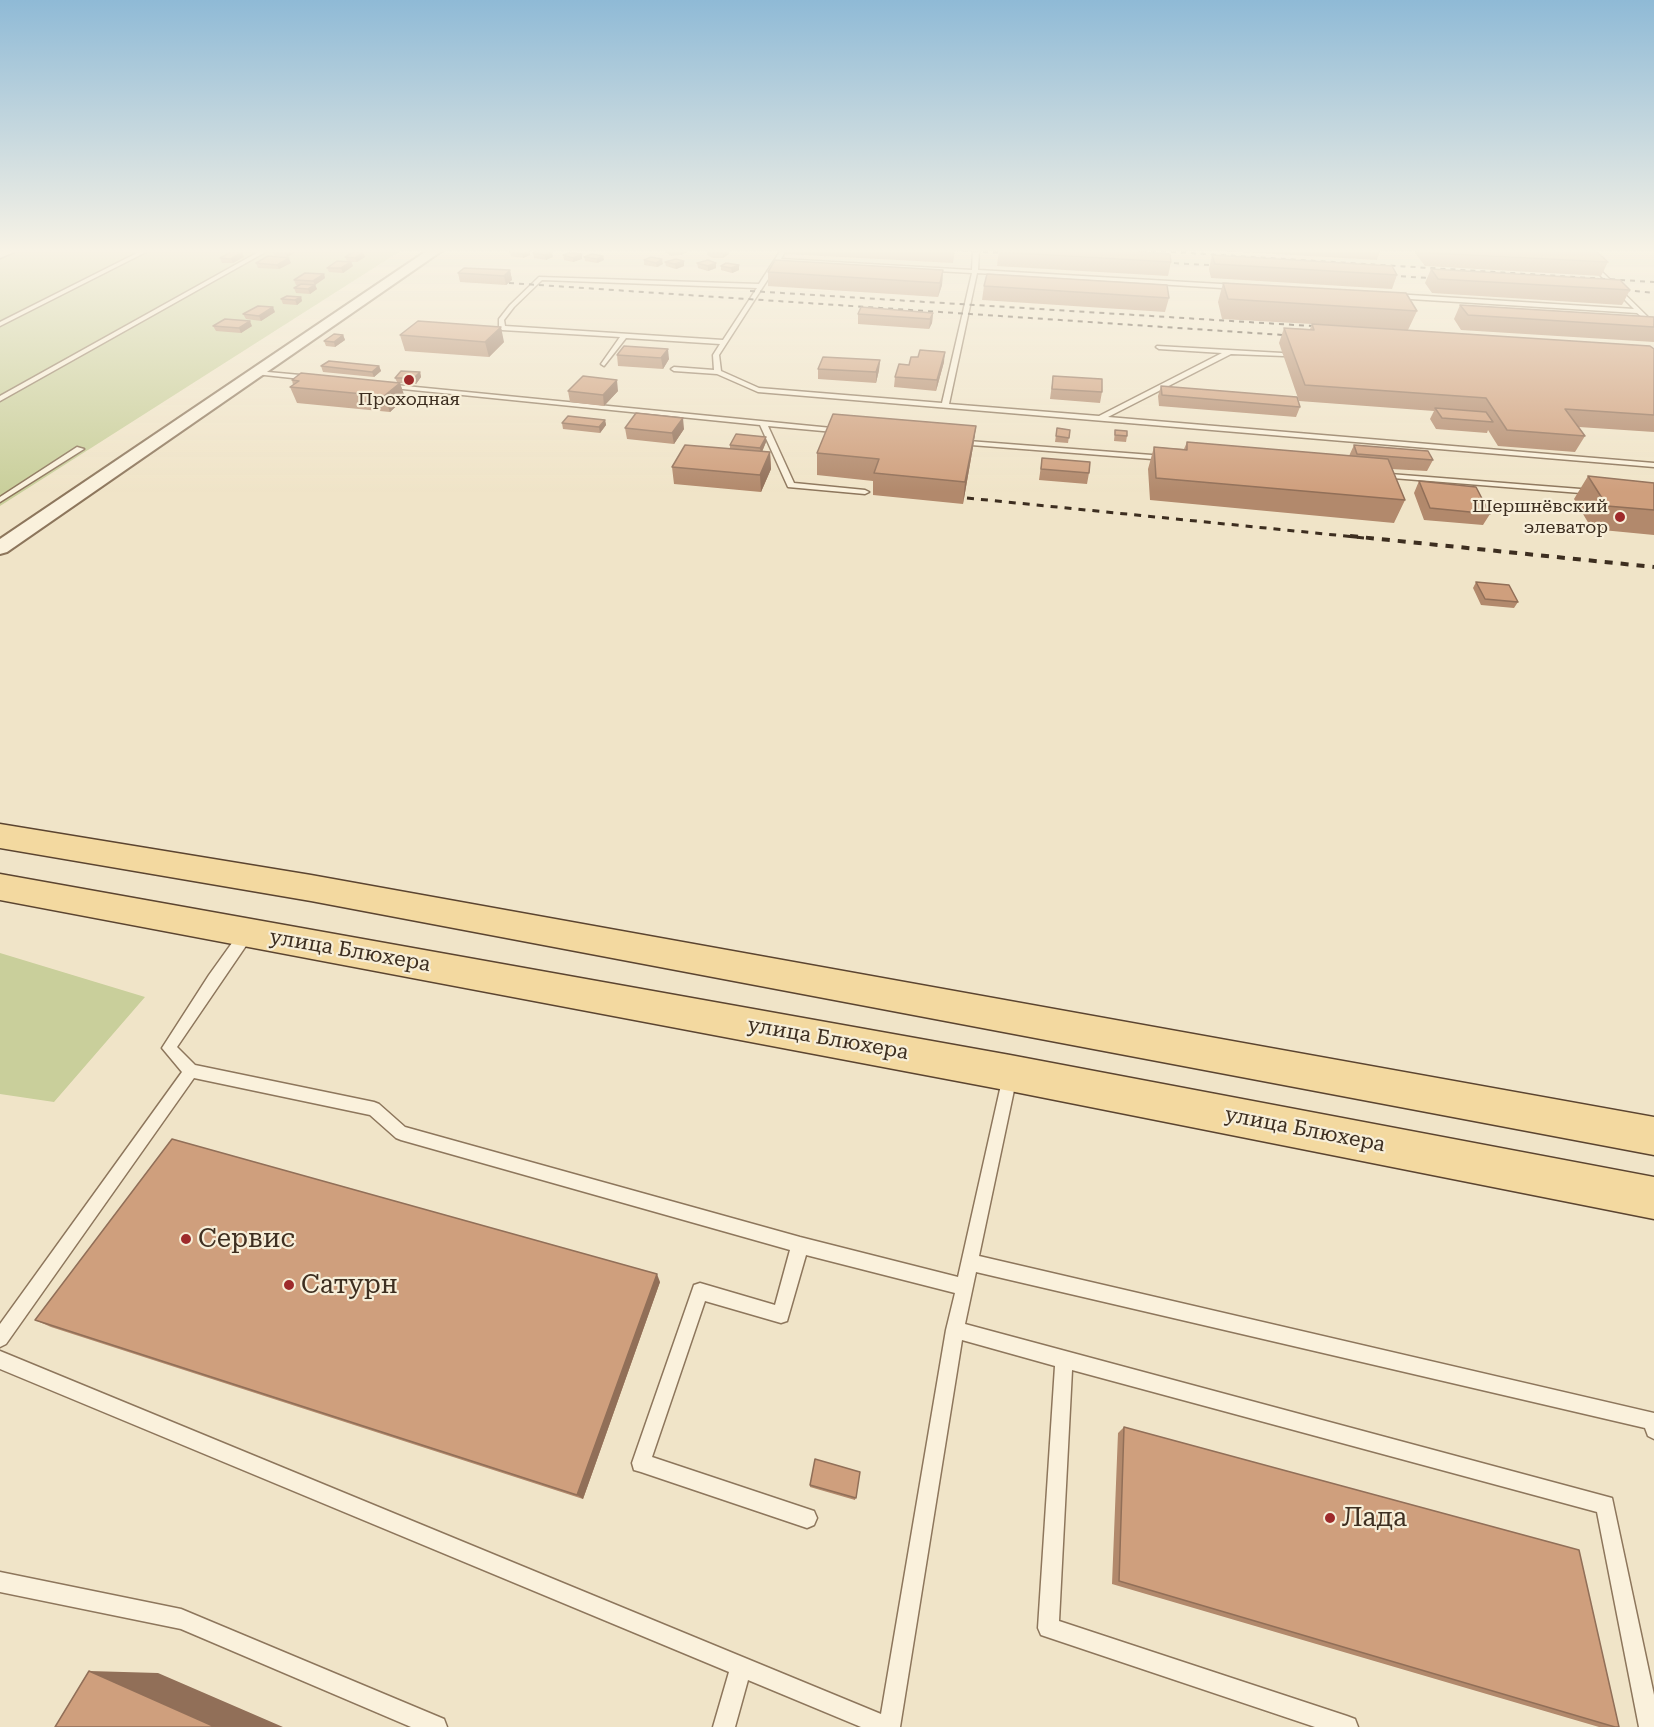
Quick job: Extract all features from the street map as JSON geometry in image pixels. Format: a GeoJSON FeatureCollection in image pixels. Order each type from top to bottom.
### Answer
{"type":"FeatureCollection","features":[{"type":"Feature","properties":{"kind":"main road"},"geometry":{"type":"LineString","coordinates":[[0,836],[311,888],[1654,1136]]}},
{"type":"Feature","properties":{"kind":"main road","name":"улица Блюхера"},"geometry":{"type":"LineString","coordinates":[[0,887],[1010,1073],[1654,1197]]}},
{"type":"Feature","properties":{"kind":"street"},"geometry":{"type":"LineString","coordinates":[[0,548],[319,331]]}},
{"type":"Feature","properties":{"kind":"lane"},"geometry":{"type":"LineString","coordinates":[[0,399],[123,331]]}},
{"type":"Feature","properties":{"kind":"lane"},"geometry":{"type":"LineString","coordinates":[[548,331],[724,342]]}},
{"type":"Feature","properties":{"kind":"lane"},"geometry":{"type":"LineString","coordinates":[[718,372],[716,355],[732,331]]}},
{"type":"Feature","properties":{"kind":"lane"},"geometry":{"type":"LineString","coordinates":[[945,407],[962,331]]}},
{"type":"Feature","properties":{"kind":"lane"},"geometry":{"type":"LineString","coordinates":[[604,364],[625,335]]}},
{"type":"Feature","properties":{"kind":"lane"},"geometry":{"type":"LineString","coordinates":[[1159,347],[1282,355]]}},
{"type":"Feature","properties":{"kind":"lane"},"geometry":{"type":"LineString","coordinates":[[1098,419],[1229,352]]}},
{"type":"Feature","properties":{"kind":"lane"},"geometry":{"type":"LineString","coordinates":[[674,369],[718,372],[758,390],[1654,465]]}},
{"type":"Feature","properties":{"kind":"lane"},"geometry":{"type":"LineString","coordinates":[[257,373],[320,379]]}},
{"type":"Feature","properties":{"kind":"lane"},"geometry":{"type":"LineString","coordinates":[[376,385],[845,431]]}},
{"type":"Feature","properties":{"kind":"lane"},"geometry":{"type":"LineString","coordinates":[[763,423],[791,485],[865,492]]}},
{"type":"Feature","properties":{"kind":"lane"},"geometry":{"type":"LineString","coordinates":[[952,441],[1178,459]]}},
{"type":"Feature","properties":{"kind":"lane"},"geometry":{"type":"LineString","coordinates":[[0,500],[80,449]]}},
{"type":"Feature","properties":{"kind":"lane"},"geometry":{"type":"LineString","coordinates":[[1368,474],[1606,493]]}},
{"type":"Feature","properties":{"kind":"lane"},"geometry":{"type":"LineString","coordinates":[[248,932],[214,979],[170,1048],[191,1071],[374,1109],[401,1133],[800,1245],[964,1287]]}},
{"type":"Feature","properties":{"kind":"lane"},"geometry":{"type":"LineString","coordinates":[[0,1338],[191,1071]]}},
{"type":"Feature","properties":{"kind":"lane"},"geometry":{"type":"LineString","coordinates":[[0,1360],[888,1727],[955,1330],[1010,1073]]}},
{"type":"Feature","properties":{"kind":"lane"},"geometry":{"type":"LineString","coordinates":[[800,1245],[781,1315],[700,1291],[640,1463],[807,1518]]}},
{"type":"Feature","properties":{"kind":"lane"},"geometry":{"type":"LineString","coordinates":[[969,1262],[1653,1424]]}},
{"type":"Feature","properties":{"kind":"lane"},"geometry":{"type":"LineString","coordinates":[[955,1330],[1605,1505],[1650,1727]]}},
{"type":"Feature","properties":{"kind":"lane"},"geometry":{"type":"LineString","coordinates":[[1064,1360],[1048,1628],[1347,1727]]}},
{"type":"Feature","properties":{"kind":"lane"},"geometry":{"type":"LineString","coordinates":[[0,1582],[181,1619],[436,1727]]}},
{"type":"Feature","properties":{"kind":"lane"},"geometry":{"type":"LineString","coordinates":[[724,1727],[741,1666]]}},
{"type":"Feature","properties":{"kind":"green space"},"geometry":{"type":"Polygon","coordinates":[[[0,331],[275,331],[0,506],[0,331]]]}},
{"type":"Feature","properties":{"kind":"green space"},"geometry":{"type":"Polygon","coordinates":[[[0,953],[145,997],[54,1102],[0,1094],[0,953]]]}},
{"type":"Feature","properties":{"kind":"building"},"geometry":{"type":"Polygon","coordinates":[[[406,331],[497,331],[485,342],[400,335],[406,331]]]}},
{"type":"Feature","properties":{"kind":"building"},"geometry":{"type":"Polygon","coordinates":[[[1285,331],[1413,331],[1650,346],[1654,349],[1654,415],[1565,409],[1585,436],[1507,430],[1486,398],[1305,385],[1285,331]]]}},
{"type":"Feature","properties":{"kind":"building"},"geometry":{"type":"Polygon","coordinates":[[[334,334],[343,335],[334,342],[324,341],[334,334]]]}},
{"type":"Feature","properties":{"kind":"building"},"geometry":{"type":"Polygon","coordinates":[[[624,346],[668,349],[661,358],[617,355],[624,346]]]}},
{"type":"Feature","properties":{"kind":"building"},"geometry":{"type":"Polygon","coordinates":[[[920,350],[945,352],[937,380],[895,377],[899,364],[909,365],[911,357],[918,357],[920,350]]]}},
{"type":"Feature","properties":{"kind":"building"},"geometry":{"type":"Polygon","coordinates":[[[823,357],[880,360],[876,372],[818,369],[823,357]]]}},
{"type":"Feature","properties":{"kind":"building"},"geometry":{"type":"Polygon","coordinates":[[[329,361],[379,366],[372,372],[321,366],[329,361]]]}},
{"type":"Feature","properties":{"kind":"building"},"geometry":{"type":"Polygon","coordinates":[[[401,371],[420,372],[414,378],[395,378],[401,371]]]}},
{"type":"Feature","properties":{"kind":"building"},"geometry":{"type":"Polygon","coordinates":[[[301,373],[400,383],[384,396],[290,387],[299,381],[292,380],[301,373]]]}},
{"type":"Feature","properties":{"kind":"building"},"geometry":{"type":"Polygon","coordinates":[[[583,376],[617,380],[603,395],[568,391],[583,376]]]}},
{"type":"Feature","properties":{"kind":"building"},"geometry":{"type":"Polygon","coordinates":[[[1053,376],[1102,379],[1102,392],[1052,389],[1053,376]]]}},
{"type":"Feature","properties":{"kind":"building"},"geometry":{"type":"Polygon","coordinates":[[[1161,386],[1297,397],[1300,407],[1162,395],[1161,386]]]}},
{"type":"Feature","properties":{"kind":"building"},"geometry":{"type":"Polygon","coordinates":[[[1435,408],[1486,412],[1493,422],[1442,418],[1435,408]]]}},
{"type":"Feature","properties":{"kind":"building"},"geometry":{"type":"Polygon","coordinates":[[[636,413],[683,418],[672,433],[625,428],[636,413]]]}},
{"type":"Feature","properties":{"kind":"building"},"geometry":{"type":"Polygon","coordinates":[[[833,414],[976,426],[965,482],[874,473],[879,459],[817,453],[833,414]]]}},
{"type":"Feature","properties":{"kind":"building"},"geometry":{"type":"Polygon","coordinates":[[[568,416],[605,420],[599,427],[562,423],[568,416]]]}},
{"type":"Feature","properties":{"kind":"building"},"geometry":{"type":"Polygon","coordinates":[[[1057,428],[1070,430],[1069,438],[1056,436],[1057,428]]]}},
{"type":"Feature","properties":{"kind":"building"},"geometry":{"type":"Polygon","coordinates":[[[1115,430],[1127,431],[1127,436],[1115,435],[1115,430]]]}},
{"type":"Feature","properties":{"kind":"building"},"geometry":{"type":"Polygon","coordinates":[[[736,434],[766,437],[760,448],[730,445],[736,434]]]}},
{"type":"Feature","properties":{"kind":"building"},"geometry":{"type":"Polygon","coordinates":[[[1187,442],[1388,459],[1405,500],[1156,478],[1154,447],[1187,450],[1187,442]]]}},
{"type":"Feature","properties":{"kind":"building"},"geometry":{"type":"Polygon","coordinates":[[[685,445],[770,452],[760,475],[672,467],[685,445]]]}},
{"type":"Feature","properties":{"kind":"building"},"geometry":{"type":"Polygon","coordinates":[[[1354,445],[1428,451],[1433,460],[1357,454],[1354,445]]]}},
{"type":"Feature","properties":{"kind":"building"},"geometry":{"type":"Polygon","coordinates":[[[1042,458],[1090,462],[1089,473],[1041,469],[1042,458]]]}},
{"type":"Feature","properties":{"kind":"building"},"geometry":{"type":"Polygon","coordinates":[[[1588,476],[1654,483],[1654,510],[1607,506],[1588,476]]]}},
{"type":"Feature","properties":{"kind":"building"},"geometry":{"type":"Polygon","coordinates":[[[1419,481],[1476,487],[1490,514],[1430,508],[1419,481]]]}},
{"type":"Feature","properties":{"kind":"building"},"geometry":{"type":"Polygon","coordinates":[[[1476,582],[1509,585],[1518,602],[1485,599],[1476,582]]]}},
{"type":"Feature","properties":{"kind":"building"},"geometry":{"type":"Polygon","coordinates":[[[172,1139],[657,1274],[577,1495],[35,1320],[172,1139]]]}},
{"type":"Feature","properties":{"kind":"building"},"geometry":{"type":"Polygon","coordinates":[[[1124,1427],[1579,1550],[1619,1727],[1119,1581],[1124,1427]]]}},
{"type":"Feature","properties":{"kind":"building"},"geometry":{"type":"Polygon","coordinates":[[[815,1459],[860,1472],[856,1498],[810,1485],[815,1459]]]}},
{"type":"Feature","properties":{"kind":"building"},"geometry":{"type":"Polygon","coordinates":[[[89,1671],[215,1727],[55,1727],[89,1671]]]}},
{"type":"Feature","properties":{"kind":"railway"},"geometry":{"type":"LineString","coordinates":[[1218,331],[1298,336]]}},
{"type":"Feature","properties":{"kind":"railway"},"geometry":{"type":"LineString","coordinates":[[967,498],[1365,538]]}},
{"type":"Feature","properties":{"kind":"railway"},"geometry":{"type":"LineString","coordinates":[[1350,536],[1654,567]]}},
{"type":"Feature","properties":{"kind":"place","name":"Проходная"},"geometry":{"type":"Point","coordinates":[409,380]}},
{"type":"Feature","properties":{"kind":"place","name":"Шершнёвский элеватор"},"geometry":{"type":"Point","coordinates":[1620,517]}},
{"type":"Feature","properties":{"kind":"place","name":"Сервис"},"geometry":{"type":"Point","coordinates":[186,1239]}},
{"type":"Feature","properties":{"kind":"place","name":"Сатурн"},"geometry":{"type":"Point","coordinates":[289,1285]}},
{"type":"Feature","properties":{"kind":"place","name":"Лада"},"geometry":{"type":"Point","coordinates":[1330,1518]}}]}
